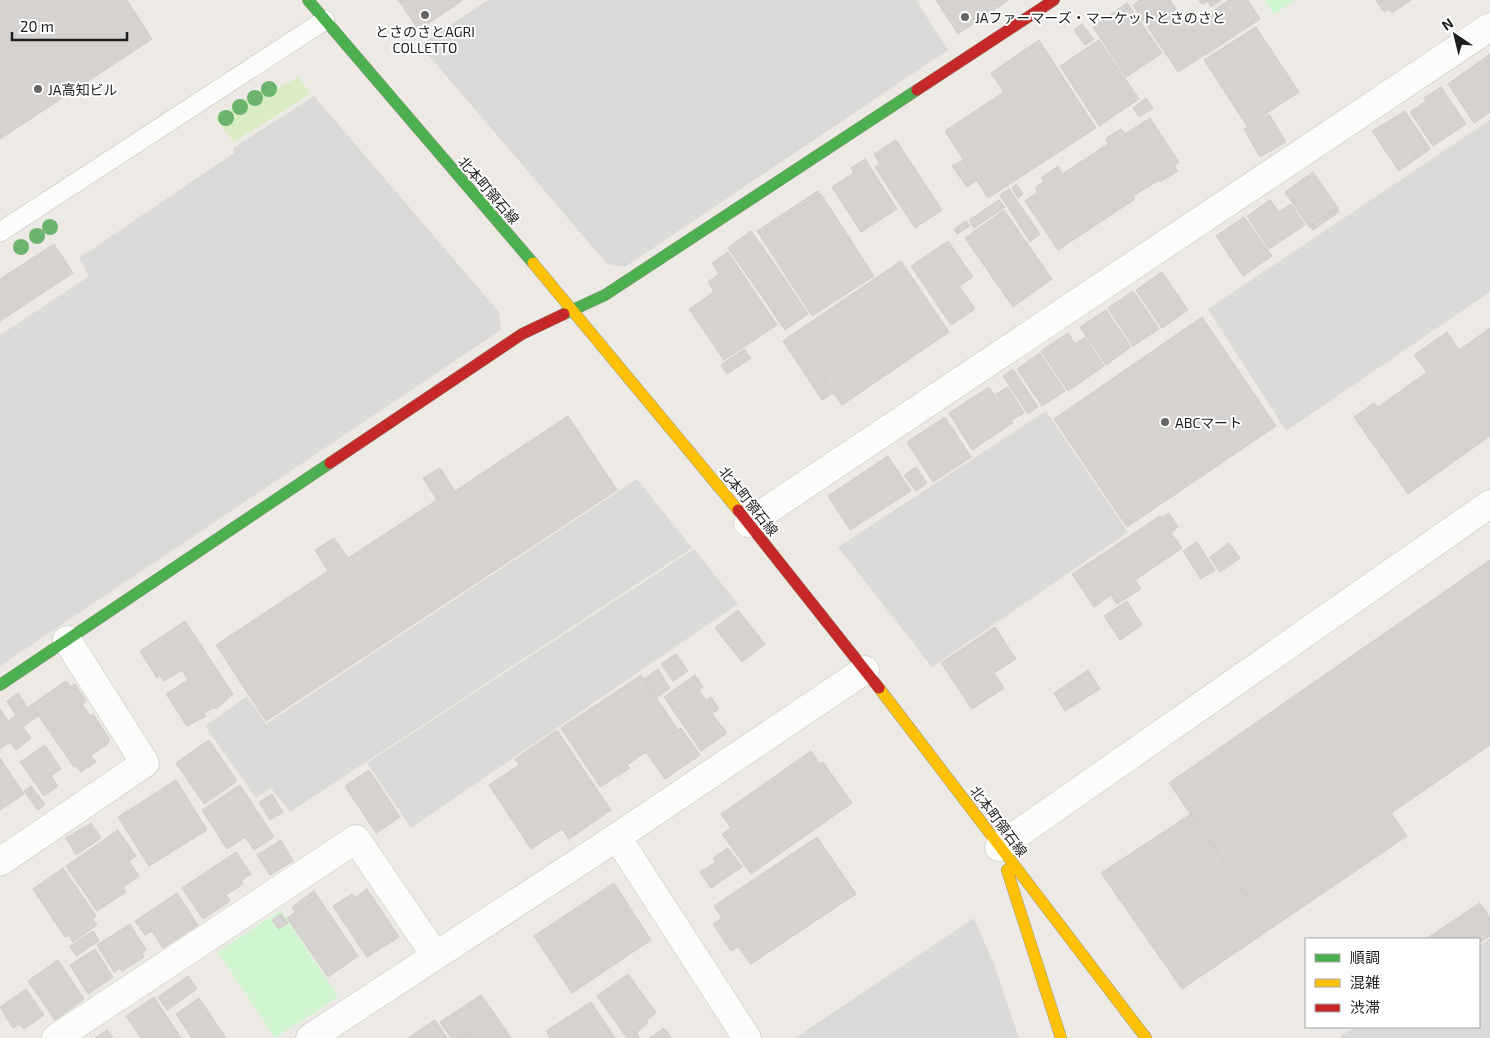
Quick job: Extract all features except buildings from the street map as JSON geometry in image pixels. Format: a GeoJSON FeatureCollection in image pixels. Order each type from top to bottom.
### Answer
{"type":"FeatureCollection","features":[{"type":"Feature","properties":{"kind":"street","name":"北本町領石線"},"geometry":{"type":"LineString","coordinates":[[308,0],[572,309],[748,523],[865,670],[1146,1038]]}},
{"type":"Feature","properties":{"kind":"street"},"geometry":{"type":"LineString","coordinates":[[0,685],[522,334],[605,295],[1054,0]]}},
{"type":"Feature","properties":{"kind":"street"},"geometry":{"type":"LineString","coordinates":[[748,523],[1490,27]]}},
{"type":"Feature","properties":{"kind":"street"},"geometry":{"type":"LineString","coordinates":[[1061,1038],[1036,955],[999,847],[1490,504]]}},
{"type":"Feature","properties":{"kind":"street"},"geometry":{"type":"LineString","coordinates":[[0,862],[145,763],[67,640]]}},
{"type":"Feature","properties":{"kind":"street"},"geometry":{"type":"LineString","coordinates":[[310,1038],[617,837],[865,670]]}},
{"type":"Feature","properties":{"kind":"street"},"geometry":{"type":"LineString","coordinates":[[617,837],[747,1038]]}},
{"type":"Feature","properties":{"kind":"street"},"geometry":{"type":"LineString","coordinates":[[56,1038],[356,839],[435,955]]}},
{"type":"Feature","properties":{"kind":"lane"},"geometry":{"type":"LineString","coordinates":[[0,232],[325,20]]}},
{"type":"Feature","properties":{"kind":"shaded area"},"geometry":{"type":"Polygon","coordinates":[[[488,0],[916,0],[948,50],[625,267],[607,264],[420,45],[488,0]]]}},
{"type":"Feature","properties":{"kind":"shaded area"},"geometry":{"type":"Polygon","coordinates":[[[314,96],[499,312],[501,330],[0,666],[0,335],[89,276],[79,258],[234,153],[233,148],[314,96]]]}},
{"type":"Feature","properties":{"kind":"shaded area"},"geometry":{"type":"Polygon","coordinates":[[[1490,120],[1490,292],[1286,431],[1208,309],[1490,120]]]}},
{"type":"Feature","properties":{"kind":"shaded area"},"geometry":{"type":"Polygon","coordinates":[[[1046,411],[1128,532],[932,667],[838,547],[1046,411]]]}},
{"type":"Feature","properties":{"kind":"shaded area"},"geometry":{"type":"Polygon","coordinates":[[[637,479],[692,548],[290,812],[271,788],[256,798],[205,726],[247,696],[266,724],[637,479]]]}},
{"type":"Feature","properties":{"kind":"shaded area"},"geometry":{"type":"Polygon","coordinates":[[[694,549],[738,604],[411,828],[367,763],[694,549]]]}},
{"type":"Feature","properties":{"kind":"shaded area"},"geometry":{"type":"Polygon","coordinates":[[[974,918],[995,967],[1019,1038],[795,1038],[974,918]]]}},
{"type":"Feature","properties":{"kind":"shaded area"},"geometry":{"type":"Polygon","coordinates":[[[1490,939],[1490,1038],[1338,1038],[1353,1028],[1480,1028],[1480,945],[1490,939]]]}},
{"type":"Feature","properties":{"kind":"green space"},"geometry":{"type":"Polygon","coordinates":[[[1265,0],[1295,0],[1274,14],[1265,0]]]}},
{"type":"Feature","properties":{"kind":"green space"},"geometry":{"type":"Polygon","coordinates":[[[299,76],[310,94],[234,142],[215,118],[273,82],[279,88],[299,76]]]}},
{"type":"Feature","properties":{"kind":"green space"},"geometry":{"type":"Polygon","coordinates":[[[281,910],[338,997],[275,1038],[218,952],[281,910]]]}},
{"type":"Feature","properties":{"kind":"traffic: fast"},"geometry":{"type":"LineString","coordinates":[[308,0],[533,263]]}},
{"type":"Feature","properties":{"kind":"traffic: fast"},"geometry":{"type":"LineString","coordinates":[[564,314],[605,295],[917,90]]}},
{"type":"Feature","properties":{"kind":"traffic: fast"},"geometry":{"type":"LineString","coordinates":[[0,685],[330,463]]}},
{"type":"Feature","properties":{"kind":"traffic: slow"},"geometry":{"type":"LineString","coordinates":[[533,263],[738,510]]}},
{"type":"Feature","properties":{"kind":"traffic: slow"},"geometry":{"type":"LineString","coordinates":[[879,688],[1146,1038]]}},
{"type":"Feature","properties":{"kind":"traffic: slow"},"geometry":{"type":"LineString","coordinates":[[1007,870],[1061,1038]]}},
{"type":"Feature","properties":{"kind":"traffic: jam"},"geometry":{"type":"LineString","coordinates":[[917,90],[1054,0]]}},
{"type":"Feature","properties":{"kind":"traffic: jam"},"geometry":{"type":"LineString","coordinates":[[330,463],[522,334],[564,314]]}},
{"type":"Feature","properties":{"kind":"traffic: jam"},"geometry":{"type":"LineString","coordinates":[[738,510],[879,688]]}},
{"type":"Feature","properties":{"kind":"place","name":"とさのさとAGRI COLLETTO"},"geometry":{"type":"Point","coordinates":[425,15]}},
{"type":"Feature","properties":{"kind":"place","name":"JAファーマーズ・マーケットとさのさと"},"geometry":{"type":"Point","coordinates":[965,17]}},
{"type":"Feature","properties":{"kind":"place","name":"JA高知ビル"},"geometry":{"type":"Point","coordinates":[38,89]}},
{"type":"Feature","properties":{"kind":"place","name":"ABCマート"},"geometry":{"type":"Point","coordinates":[1165,422]}}]}
